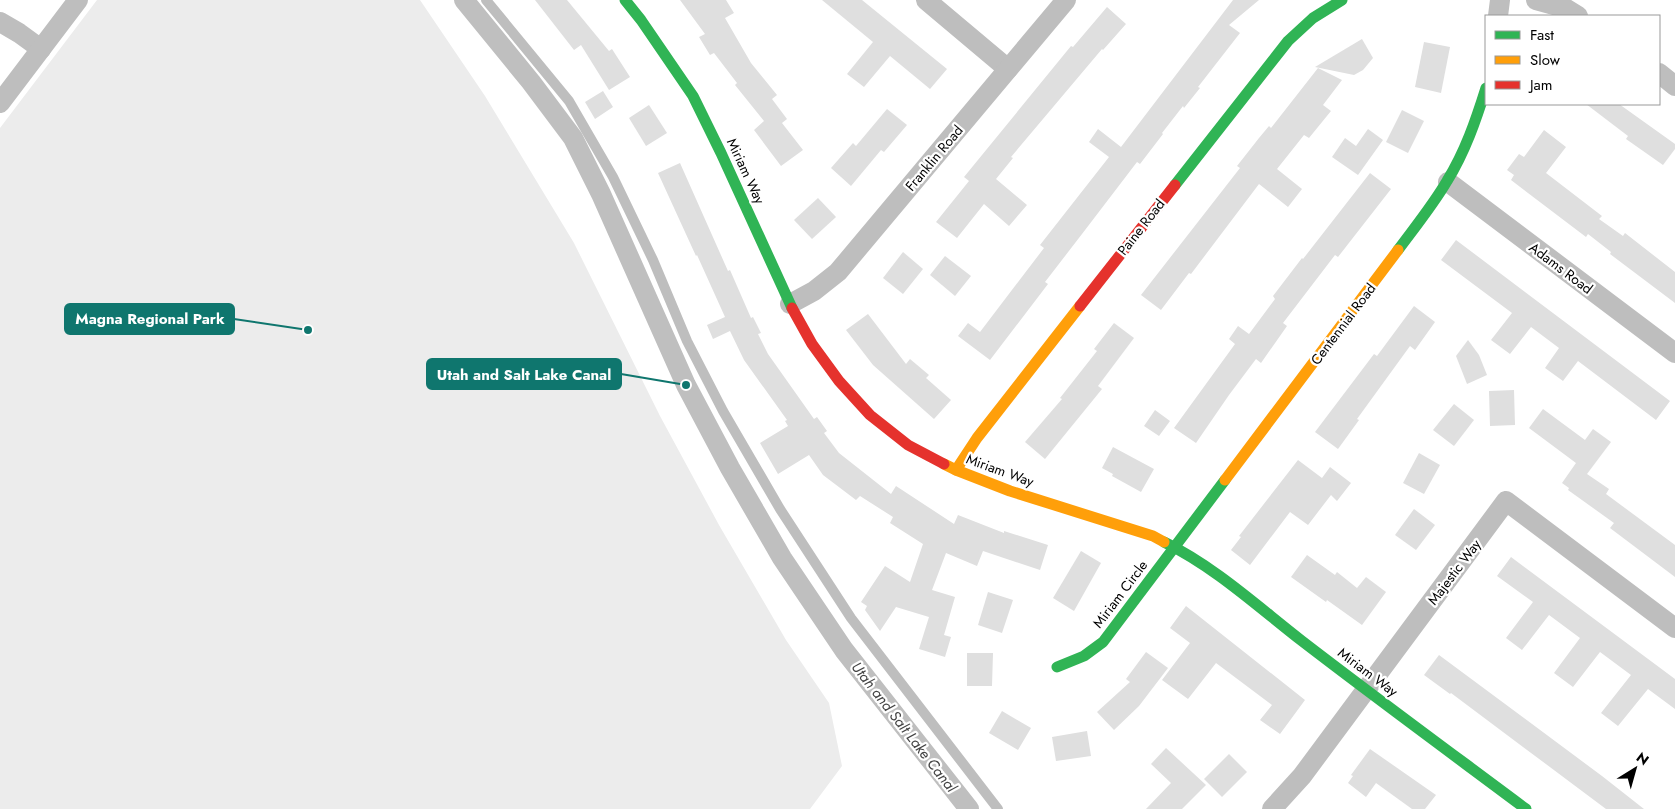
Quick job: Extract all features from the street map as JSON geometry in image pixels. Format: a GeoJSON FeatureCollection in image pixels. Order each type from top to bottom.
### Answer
{"type":"FeatureCollection","features":[{"type":"Feature","properties":{"kind":"street"},"geometry":{"type":"LineString","coordinates":[[0,104],[78,0]]}},
{"type":"Feature","properties":{"kind":"street","name":"Miriam Way"},"geometry":{"type":"LineString","coordinates":[[624,0],[641,20],[692,96],[721,153],[790,304],[818,352],[839,381],[870,414],[908,445],[956,470],[1010,491],[1153,536],[1175,546],[1204,565],[1366,690],[1526,809]]}},
{"type":"Feature","properties":{"kind":"street"},"geometry":{"type":"LineString","coordinates":[[926,0],[1008,69]]}},
{"type":"Feature","properties":{"kind":"street","name":"Franklin Road"},"geometry":{"type":"LineString","coordinates":[[790,304],[814,290],[838,272],[1066,0]]}},
{"type":"Feature","properties":{"kind":"street","name":"Paine Road"},"geometry":{"type":"LineString","coordinates":[[956,470],[977,438],[1288,41],[1308,20],[1330,5],[1342,0]]}},
{"type":"Feature","properties":{"kind":"street"},"geometry":{"type":"LineString","coordinates":[[1498,15],[1500,0]]}},
{"type":"Feature","properties":{"kind":"street"},"geometry":{"type":"LineString","coordinates":[[1536,0],[1565,8],[1576,15]]}},
{"type":"Feature","properties":{"kind":"street"},"geometry":{"type":"LineString","coordinates":[[0,22],[41,49]]}},
{"type":"Feature","properties":{"kind":"street"},"geometry":{"type":"LineString","coordinates":[[1660,74],[1675,86]]}},
{"type":"Feature","properties":{"kind":"street","name":"Centennial Road"},"geometry":{"type":"LineString","coordinates":[[1175,546],[1418,225],[1448,182],[1462,156],[1476,122],[1485,91]]}},
{"type":"Feature","properties":{"kind":"street","name":"Adams Road"},"geometry":{"type":"LineString","coordinates":[[1448,182],[1675,353]]}},
{"type":"Feature","properties":{"kind":"street","name":"Majestic Way"},"geometry":{"type":"LineString","coordinates":[[1272,809],[1302,776],[1506,501],[1675,628]]}},
{"type":"Feature","properties":{"kind":"street","name":"Miriam Circle"},"geometry":{"type":"LineString","coordinates":[[1057,668],[1084,656],[1103,642],[1175,546]]}},
{"type":"Feature","properties":{"kind":"lane"},"geometry":{"type":"LineString","coordinates":[[486,0],[569,101],[613,177],[653,260],[687,342],[723,411],[780,509],[852,618],[998,809]]}},
{"type":"Feature","properties":{"kind":"shaded area"},"geometry":{"type":"Polygon","coordinates":[[[97,0],[420,0],[485,96],[574,243],[660,416],[719,525],[786,640],[829,703],[842,766],[810,809],[0,809],[0,128],[97,0]]]}},
{"type":"Feature","properties":{"kind":"building"},"geometry":{"type":"Polygon","coordinates":[[[535,0],[567,0],[609,51],[612,49],[630,77],[609,90],[581,45],[574,50],[535,0]]]}},
{"type":"Feature","properties":{"kind":"building"},"geometry":{"type":"Polygon","coordinates":[[[680,0],[726,0],[734,13],[725,18],[751,63],[777,95],[772,99],[787,119],[782,123],[803,150],[781,166],[754,130],[764,121],[735,85],[737,83],[714,53],[710,55],[699,37],[705,34],[680,0]]]}},
{"type":"Feature","properties":{"kind":"building"},"geometry":{"type":"Polygon","coordinates":[[[822,0],[862,0],[947,69],[930,89],[890,56],[864,87],[847,74],[873,42],[822,0]]]}},
{"type":"Feature","properties":{"kind":"building"},"geometry":{"type":"Polygon","coordinates":[[[1233,0],[1259,0],[1229,25],[1240,33],[1198,87],[1200,88],[1184,108],[1183,106],[1140,164],[1137,162],[1045,282],[1048,284],[990,360],[958,336],[968,323],[980,332],[1044,248],[1040,245],[1109,157],[1089,142],[1098,129],[1121,147],[1233,0]]]}},
{"type":"Feature","properties":{"kind":"building"},"geometry":{"type":"Polygon","coordinates":[[[1107,7],[1126,24],[1102,49],[1011,157],[1013,158],[996,179],[1027,205],[1009,226],[984,204],[957,238],[936,222],[969,181],[964,177],[1071,46],[1073,47],[1107,7]]]}},
{"type":"Feature","properties":{"kind":"building"},"geometry":{"type":"Polygon","coordinates":[[[1362,39],[1373,58],[1363,70],[1354,75],[1315,67],[1362,39]]]}},
{"type":"Feature","properties":{"kind":"building"},"geometry":{"type":"Polygon","coordinates":[[[1424,42],[1450,47],[1441,93],[1415,87],[1424,42]]]}},
{"type":"Feature","properties":{"kind":"building"},"geometry":{"type":"Polygon","coordinates":[[[1318,68],[1342,80],[1323,105],[1331,111],[1309,138],[1304,135],[1277,169],[1302,189],[1288,207],[1259,184],[1191,274],[1189,273],[1161,310],[1141,295],[1240,168],[1237,166],[1269,126],[1271,128],[1318,68]]]}},
{"type":"Feature","properties":{"kind":"building"},"geometry":{"type":"Polygon","coordinates":[[[603,91],[613,107],[595,119],[585,102],[603,91]]]}},
{"type":"Feature","properties":{"kind":"building"},"geometry":{"type":"Polygon","coordinates":[[[649,105],[667,133],[646,146],[629,118],[649,105]]]}},
{"type":"Feature","properties":{"kind":"building"},"geometry":{"type":"Polygon","coordinates":[[[1587,105],[1620,105],[1675,144],[1675,149],[1663,165],[1626,139],[1628,136],[1587,105]]]}},
{"type":"Feature","properties":{"kind":"building"},"geometry":{"type":"Polygon","coordinates":[[[887,109],[907,125],[884,152],[881,150],[851,186],[831,168],[853,143],[856,146],[887,109]]]}},
{"type":"Feature","properties":{"kind":"building"},"geometry":{"type":"Polygon","coordinates":[[[1402,110],[1424,121],[1408,153],[1386,142],[1402,110]]]}},
{"type":"Feature","properties":{"kind":"building"},"geometry":{"type":"Polygon","coordinates":[[[1368,129],[1383,140],[1358,175],[1332,157],[1345,138],[1356,146],[1368,129]]]}},
{"type":"Feature","properties":{"kind":"building"},"geometry":{"type":"Polygon","coordinates":[[[1544,130],[1566,147],[1546,173],[1602,216],[1599,219],[1623,236],[1625,233],[1675,272],[1675,303],[1610,254],[1611,252],[1588,234],[1586,237],[1511,180],[1514,175],[1507,170],[1519,154],[1524,157],[1544,130]]]}},
{"type":"Feature","properties":{"kind":"building"},"geometry":{"type":"Polygon","coordinates":[[[680,163],[728,271],[730,270],[751,318],[753,317],[761,333],[758,334],[768,354],[814,419],[817,417],[827,431],[824,433],[839,453],[891,494],[896,486],[954,524],[958,515],[1004,533],[1004,531],[1048,545],[1040,570],[983,551],[977,566],[946,553],[932,590],[955,597],[944,635],[951,637],[945,657],[919,649],[929,617],[896,607],[880,631],[865,610],[867,606],[861,602],[885,566],[910,582],[923,544],[890,523],[893,517],[860,496],[856,500],[823,475],[809,455],[778,474],[760,443],[788,426],[785,421],[787,420],[744,360],[730,331],[713,339],[707,325],[725,317],[658,173],[680,163]]]}},
{"type":"Feature","properties":{"kind":"building"},"geometry":{"type":"Polygon","coordinates":[[[1370,173],[1391,189],[1338,257],[1335,255],[1283,323],[1287,326],[1261,363],[1256,359],[1196,443],[1174,428],[1235,344],[1229,339],[1238,326],[1249,334],[1275,299],[1273,296],[1370,173]]]}},
{"type":"Feature","properties":{"kind":"building"},"geometry":{"type":"Polygon","coordinates":[[[818,198],[836,217],[812,239],[794,220],[818,198]]]}},
{"type":"Feature","properties":{"kind":"building"},"geometry":{"type":"Polygon","coordinates":[[[1456,240],[1670,401],[1656,420],[1578,361],[1563,381],[1545,368],[1559,348],[1531,327],[1510,354],[1491,340],[1512,313],[1441,260],[1456,240]]]}},
{"type":"Feature","properties":{"kind":"building"},"geometry":{"type":"Polygon","coordinates":[[[903,252],[923,269],[903,294],[883,278],[903,252]]]}},
{"type":"Feature","properties":{"kind":"building"},"geometry":{"type":"Polygon","coordinates":[[[945,256],[971,276],[955,296],[930,275],[945,256]]]}},
{"type":"Feature","properties":{"kind":"building"},"geometry":{"type":"Polygon","coordinates":[[[1414,306],[1435,322],[1415,350],[1410,346],[1357,419],[1359,420],[1338,449],[1315,432],[1374,354],[1377,356],[1414,306]]]}},
{"type":"Feature","properties":{"kind":"building"},"geometry":{"type":"Polygon","coordinates":[[[868,314],[906,364],[910,359],[929,375],[926,378],[951,400],[934,419],[873,365],[846,330],[868,314]]]}},
{"type":"Feature","properties":{"kind":"building"},"geometry":{"type":"Polygon","coordinates":[[[1114,323],[1134,338],[1098,386],[1102,389],[1045,459],[1025,442],[1062,399],[1060,398],[1097,351],[1094,349],[1114,323]]]}},
{"type":"Feature","properties":{"kind":"building"},"geometry":{"type":"Polygon","coordinates":[[[1468,340],[1479,355],[1487,375],[1467,384],[1456,356],[1468,340]]]}},
{"type":"Feature","properties":{"kind":"building"},"geometry":{"type":"Polygon","coordinates":[[[1514,390],[1515,425],[1490,426],[1489,391],[1514,390]]]}},
{"type":"Feature","properties":{"kind":"building"},"geometry":{"type":"Polygon","coordinates":[[[1454,404],[1474,420],[1454,446],[1433,430],[1454,404]]]}},
{"type":"Feature","properties":{"kind":"building"},"geometry":{"type":"Polygon","coordinates":[[[1543,409],[1585,440],[1593,429],[1611,442],[1587,474],[1609,489],[1606,494],[1675,545],[1675,577],[1610,528],[1614,523],[1568,490],[1569,488],[1562,483],[1576,463],[1529,428],[1543,409]]]}},
{"type":"Feature","properties":{"kind":"building"},"geometry":{"type":"Polygon","coordinates":[[[1155,410],[1170,421],[1159,436],[1144,426],[1155,410]]]}},
{"type":"Feature","properties":{"kind":"building"},"geometry":{"type":"Polygon","coordinates":[[[1113,447],[1154,469],[1141,492],[1112,476],[1113,474],[1102,468],[1113,447]]]}},
{"type":"Feature","properties":{"kind":"building"},"geometry":{"type":"Polygon","coordinates":[[[1419,453],[1440,465],[1424,494],[1403,483],[1419,453]]]}},
{"type":"Feature","properties":{"kind":"building"},"geometry":{"type":"Polygon","coordinates":[[[1298,460],[1322,478],[1330,467],[1351,483],[1337,501],[1331,495],[1308,525],[1290,512],[1250,565],[1231,550],[1241,537],[1239,536],[1298,460]]]}},
{"type":"Feature","properties":{"kind":"building"},"geometry":{"type":"Polygon","coordinates":[[[1414,509],[1435,525],[1416,550],[1395,535],[1414,509]]]}},
{"type":"Feature","properties":{"kind":"building"},"geometry":{"type":"Polygon","coordinates":[[[1081,551],[1101,563],[1074,611],[1053,598],[1081,551]]]}},
{"type":"Feature","properties":{"kind":"building"},"geometry":{"type":"Polygon","coordinates":[[[1307,555],[1335,575],[1337,572],[1357,588],[1366,577],[1386,592],[1362,625],[1291,577],[1307,555]]]}},
{"type":"Feature","properties":{"kind":"building"},"geometry":{"type":"Polygon","coordinates":[[[1511,557],[1675,679],[1675,709],[1648,689],[1618,726],[1601,713],[1631,675],[1600,652],[1573,687],[1554,673],[1580,638],[1549,615],[1522,650],[1506,638],[1533,602],[1497,576],[1511,557]]]}},
{"type":"Feature","properties":{"kind":"building"},"geometry":{"type":"Polygon","coordinates":[[[988,592],[1013,600],[1002,633],[978,625],[988,592]]]}},
{"type":"Feature","properties":{"kind":"building"},"geometry":{"type":"Polygon","coordinates":[[[1186,606],[1305,700],[1280,734],[1260,720],[1272,705],[1216,663],[1188,699],[1162,680],[1190,643],[1170,628],[1186,606]]]}},
{"type":"Feature","properties":{"kind":"building"},"geometry":{"type":"Polygon","coordinates":[[[1146,652],[1168,668],[1139,706],[1114,730],[1097,712],[1130,682],[1126,679],[1146,652]]]}},
{"type":"Feature","properties":{"kind":"building"},"geometry":{"type":"Polygon","coordinates":[[[967,653],[993,653],[992,686],[967,686],[967,653]]]}},
{"type":"Feature","properties":{"kind":"building"},"geometry":{"type":"Polygon","coordinates":[[[1439,655],[1644,809],[1606,809],[1451,693],[1424,675],[1439,655]]]}},
{"type":"Feature","properties":{"kind":"building"},"geometry":{"type":"Polygon","coordinates":[[[1002,711],[1031,728],[1018,750],[989,733],[1002,711]]]}},
{"type":"Feature","properties":{"kind":"building"},"geometry":{"type":"Polygon","coordinates":[[[1087,731],[1091,756],[1056,761],[1052,737],[1087,731]]]}},
{"type":"Feature","properties":{"kind":"building"},"geometry":{"type":"Polygon","coordinates":[[[1166,748],[1206,785],[1182,809],[1146,809],[1171,783],[1151,764],[1166,748]]]}},
{"type":"Feature","properties":{"kind":"building"},"geometry":{"type":"Polygon","coordinates":[[[1370,749],[1436,795],[1425,809],[1412,809],[1376,783],[1366,797],[1348,783],[1353,776],[1351,775],[1370,749]]]}},
{"type":"Feature","properties":{"kind":"building"},"geometry":{"type":"Polygon","coordinates":[[[1229,754],[1247,772],[1222,797],[1204,779],[1229,754]]]}},
{"type":"Feature","properties":{"kind":"waterway","name":"Utah and Salt Lake Canal"},"geometry":{"type":"LineString","coordinates":[[464,0],[531,82],[573,138],[601,194],[686,385],[730,468],[782,558],[844,650],[969,809]]}},
{"type":"Feature","properties":{"kind":"traffic: fast"},"geometry":{"type":"LineString","coordinates":[[625,0],[693,96],[792,308]]}},
{"type":"Feature","properties":{"kind":"traffic: fast"},"geometry":{"type":"LineString","coordinates":[[1175,185],[1288,41],[1313,18],[1342,0]]}},
{"type":"Feature","properties":{"kind":"traffic: fast"},"geometry":{"type":"LineString","coordinates":[[1398,250],[1436,199],[1453,170],[1470,136],[1485,91]]}},
{"type":"Feature","properties":{"kind":"traffic: fast"},"geometry":{"type":"LineString","coordinates":[[1057,667],[1084,656],[1103,642],[1225,480]]}},
{"type":"Feature","properties":{"kind":"traffic: fast"},"geometry":{"type":"LineString","coordinates":[[1164,542],[1218,575],[1302,641],[1526,809]]}},
{"type":"Feature","properties":{"kind":"traffic: slow"},"geometry":{"type":"LineString","coordinates":[[1225,480],[1398,250]]}},
{"type":"Feature","properties":{"kind":"traffic: slow"},"geometry":{"type":"LineString","coordinates":[[956,470],[977,438],[1080,306]]}},
{"type":"Feature","properties":{"kind":"traffic: slow"},"geometry":{"type":"LineString","coordinates":[[944,464],[1010,491],[1153,536],[1164,542]]}},
{"type":"Feature","properties":{"kind":"traffic: jam"},"geometry":{"type":"LineString","coordinates":[[1080,306],[1175,185]]}},
{"type":"Feature","properties":{"kind":"traffic: jam"},"geometry":{"type":"LineString","coordinates":[[792,308],[812,344],[839,381],[870,415],[908,445],[944,464]]}},
{"type":"Feature","properties":{"kind":"place","name":"Magna Regional Park"},"geometry":{"type":"Point","coordinates":[308,330]}},
{"type":"Feature","properties":{"kind":"place","name":"Utah and Salt Lake Canal"},"geometry":{"type":"Point","coordinates":[686,385]}}]}
